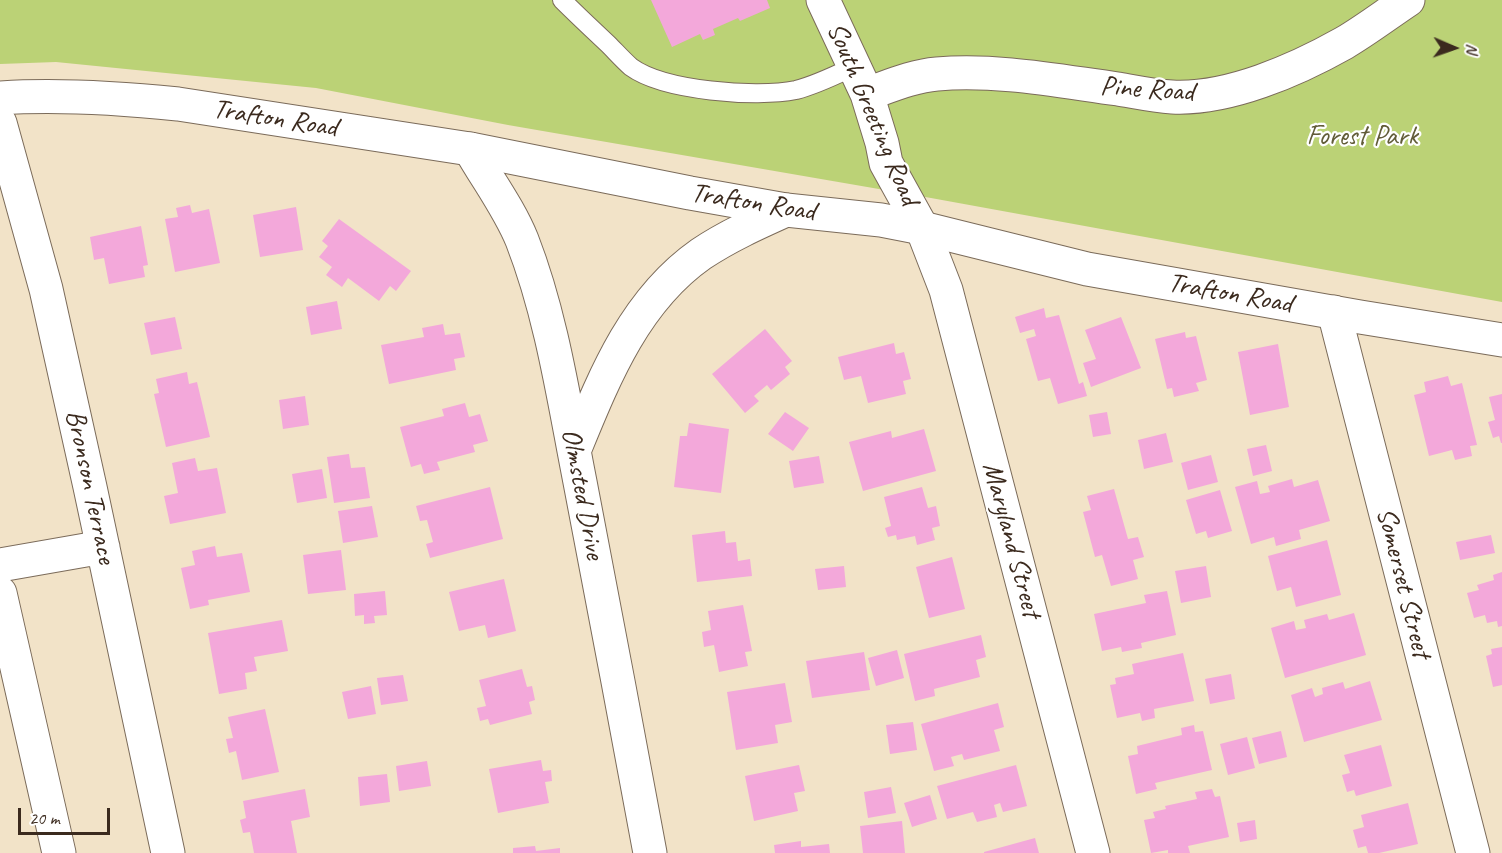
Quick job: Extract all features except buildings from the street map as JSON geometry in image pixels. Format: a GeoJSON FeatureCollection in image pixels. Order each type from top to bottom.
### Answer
{"type":"FeatureCollection","features":[{"type":"Feature","properties":{"kind":"street","name":"South Greeting Road"},"geometry":{"type":"LineString","coordinates":[[823,0],[861,80],[882,143],[886,163],[922,228]]}},
{"type":"Feature","properties":{"kind":"street","name":"Pine Road"},"geometry":{"type":"LineString","coordinates":[[861,80],[984,73],[1030,77],[1173,97],[1207,94],[1244,87],[1304,64],[1345,43],[1408,0]]}},
{"type":"Feature","properties":{"kind":"street","name":"Trafton Road"},"geometry":{"type":"LineString","coordinates":[[0,98],[67,97],[139,100],[470,149],[786,210],[881,220],[1087,269],[1502,340]]}},
{"type":"Feature","properties":{"kind":"street","name":"Bronson Terrace"},"geometry":{"type":"LineString","coordinates":[[0,123],[46,289],[168,853]]}},
{"type":"Feature","properties":{"kind":"street","name":"Olmsted Drive"},"geometry":{"type":"LineString","coordinates":[[470,149],[506,207],[521,237],[555,350],[650,853]]}},
{"type":"Feature","properties":{"kind":"street"},"geometry":{"type":"LineString","coordinates":[[574,451],[615,358],[645,309],[663,287],[700,255],[720,242],[786,210]]}},
{"type":"Feature","properties":{"kind":"street","name":"Maryland Street"},"geometry":{"type":"LineString","coordinates":[[922,228],[946,290],[1093,853]]}},
{"type":"Feature","properties":{"kind":"street","name":"Somerset Street"},"geometry":{"type":"LineString","coordinates":[[1334,312],[1473,853]]}},
{"type":"Feature","properties":{"kind":"street"},"geometry":{"type":"LineString","coordinates":[[0,565],[103,547]]}},
{"type":"Feature","properties":{"kind":"street"},"geometry":{"type":"LineString","coordinates":[[0,593],[59,853]]}},
{"type":"Feature","properties":{"kind":"lane"},"geometry":{"type":"LineString","coordinates":[[565,1],[632,67],[658,80],[680,85],[757,94],[861,80]]}},
{"type":"Feature","properties":{"kind":"green space","name":"Forest Park"},"geometry":{"type":"Polygon","coordinates":[[[0,0],[1502,0],[1502,302],[931,198],[508,125],[316,88],[56,62],[0,64],[0,0]]]}}]}
